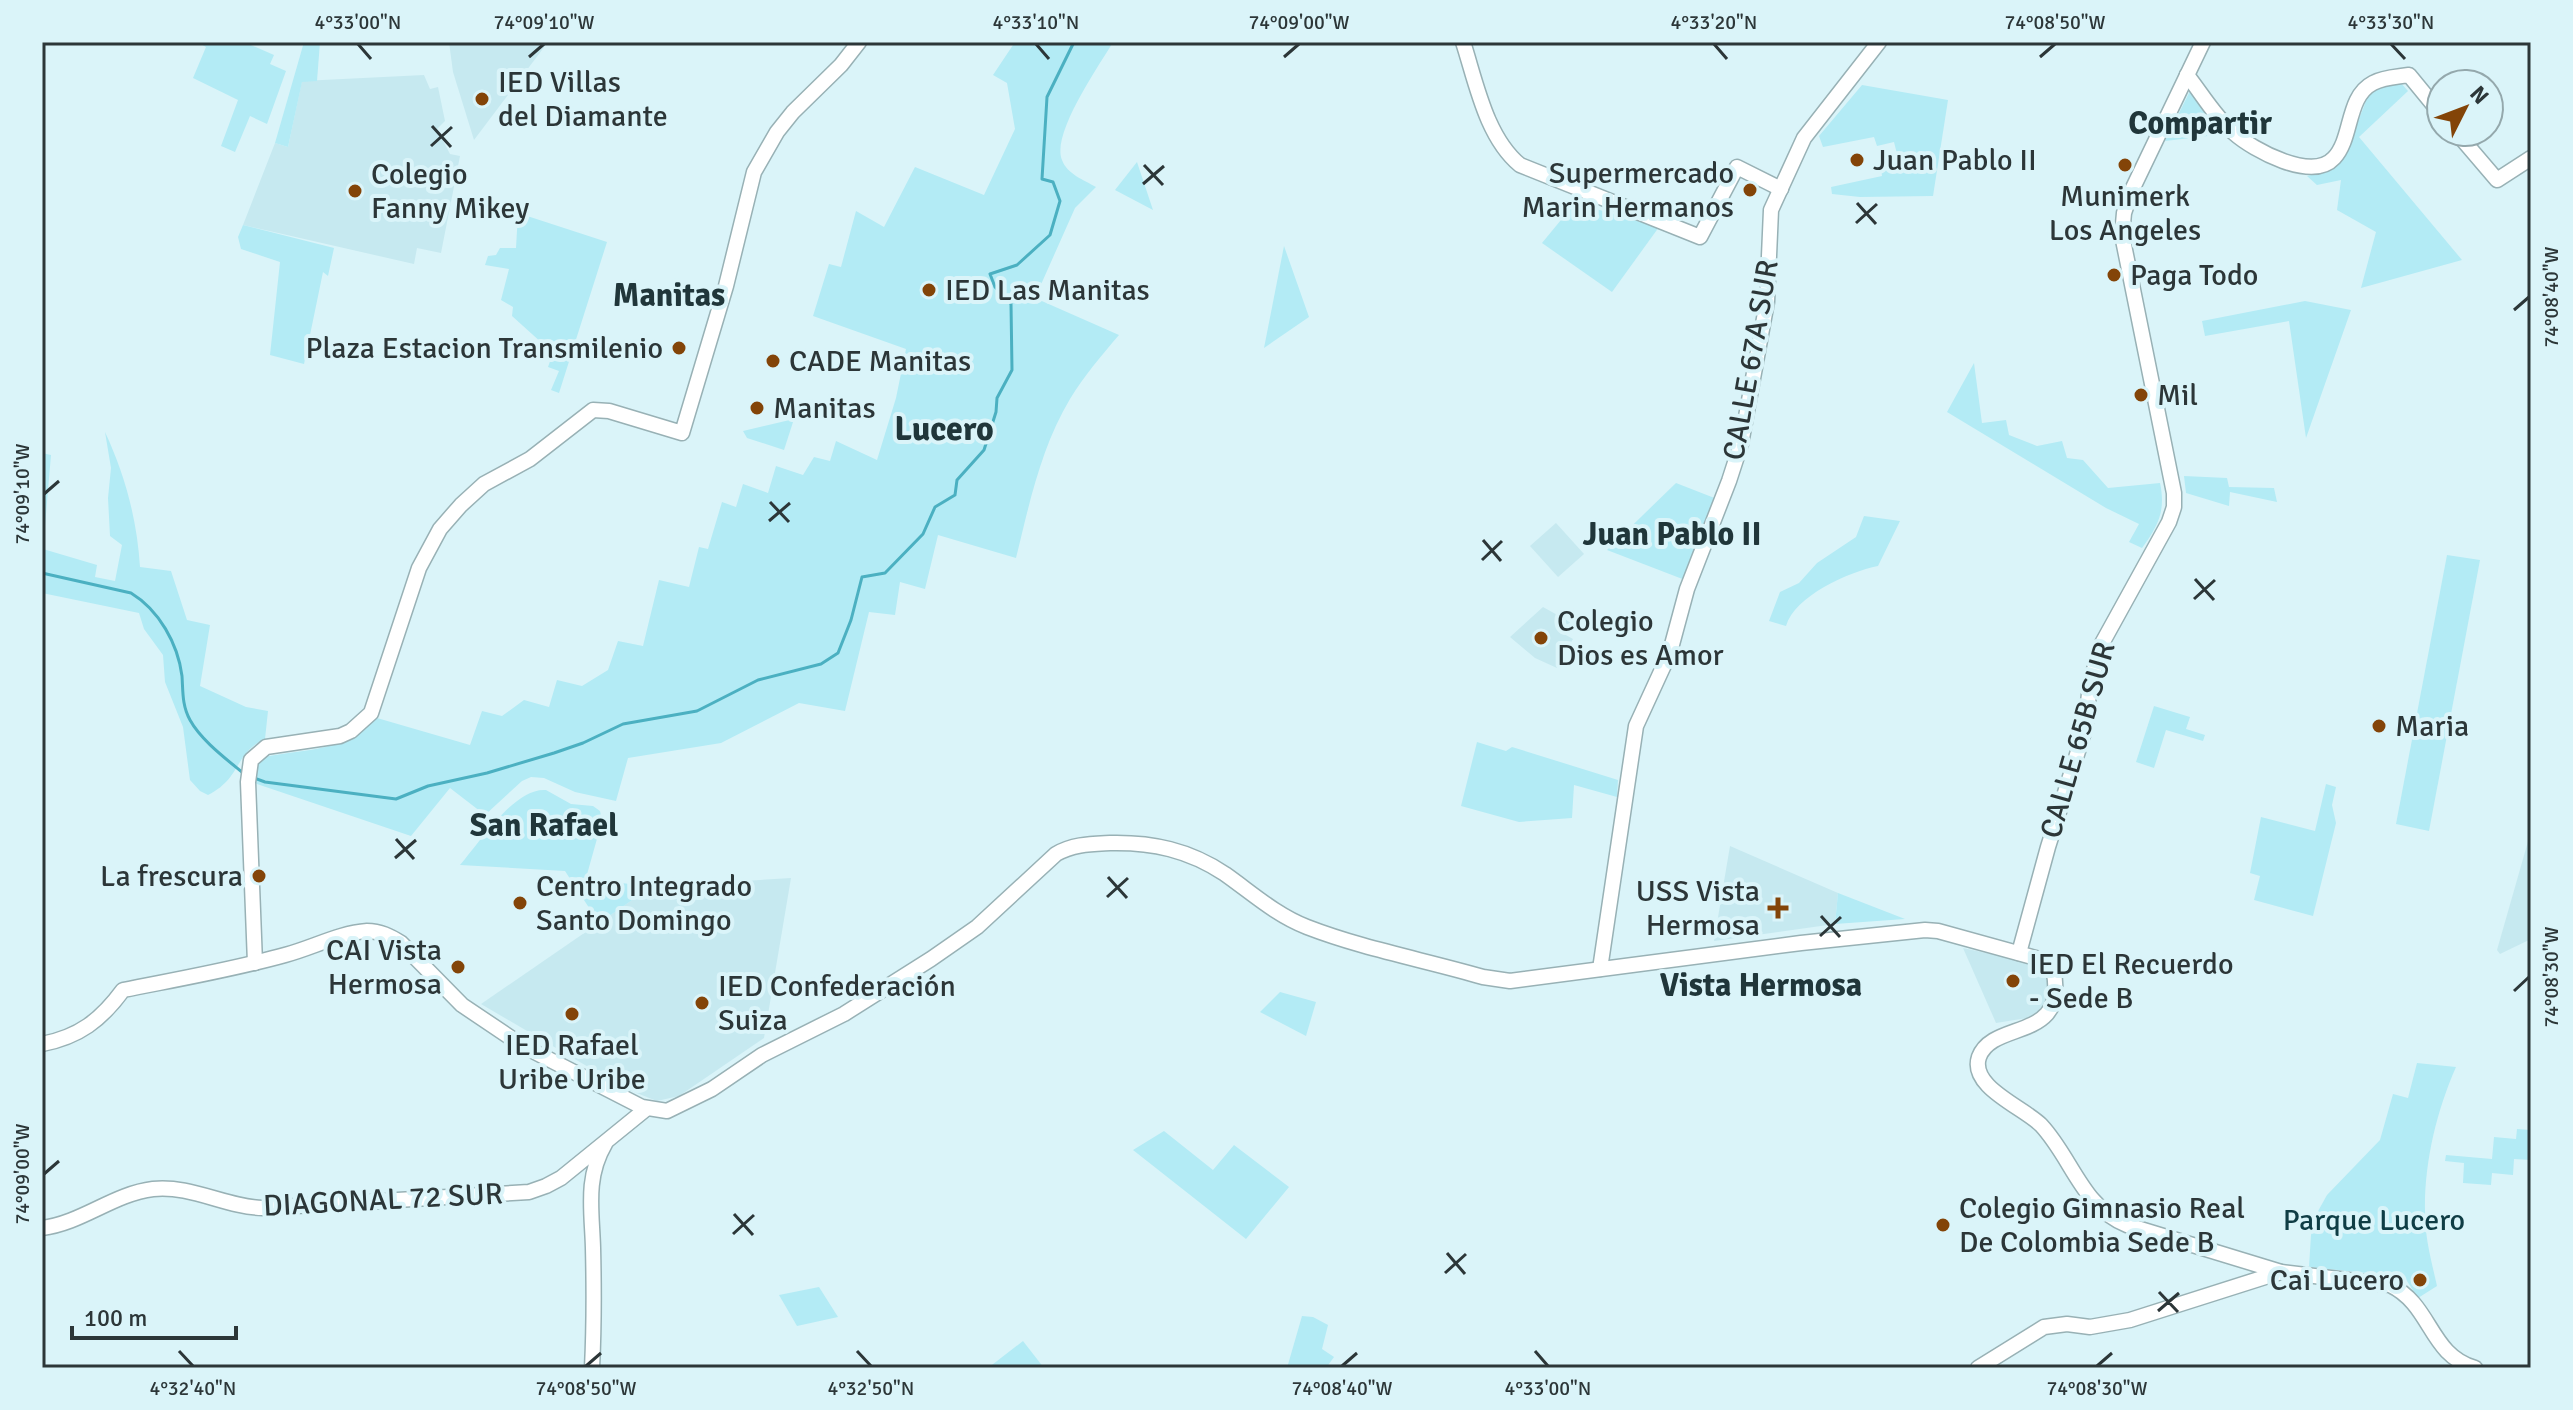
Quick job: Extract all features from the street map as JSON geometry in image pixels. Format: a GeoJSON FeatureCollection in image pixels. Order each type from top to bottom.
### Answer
{"type":"FeatureCollection","features":[{"type":"Feature","properties":{"kind":"street"},"geometry":{"type":"LineString","coordinates":[[255,963],[249,771],[266,747],[340,736],[351,731],[371,713],[419,568],[440,529],[471,494],[530,459],[593,410],[609,411],[682,433],[759,161],[802,101],[833,73],[859,42]]}},
{"type":"Feature","properties":{"kind":"street"},"geometry":{"type":"LineString","coordinates":[[1463,42],[1491,123],[1507,152],[1520,165],[1700,237],[1737,167],[1781,189],[1810,130],[1879,42]]}},
{"type":"Feature","properties":{"kind":"street"},"geometry":{"type":"LineString","coordinates":[[2203,42],[2187,75],[2223,122],[2244,141],[2297,167],[2317,168],[2335,157],[2343,144],[2358,98],[2373,83],[2409,75],[2425,94]]}},
{"type":"Feature","properties":{"kind":"street","name":"CALLE 65B SUR"},"geometry":{"type":"LineString","coordinates":[[2019,953],[2085,729],[2096,661],[2106,634],[2169,522],[2174,507],[2174,493],[2123,245],[2124,213],[2131,192],[2187,75]]}},
{"type":"Feature","properties":{"kind":"street"},"geometry":{"type":"LineString","coordinates":[[2470,148],[2497,180],[2531,158]]}},
{"type":"Feature","properties":{"kind":"street","name":"CALLE 67A SUR"},"geometry":{"type":"LineString","coordinates":[[1600,969],[1636,726],[1670,652],[1687,589],[1744,433],[1767,302],[1771,210],[1781,189]]}},
{"type":"Feature","properties":{"kind":"street"},"geometry":{"type":"LineString","coordinates":[[42,1044],[70,1037],[86,1029],[101,1017],[123,990],[255,963],[353,933],[380,933],[410,950],[471,1013],[523,1046],[646,1109],[662,1112],[680,1107],[762,1055],[844,1014],[969,933],[1056,854],[1068,848],[1091,844],[1148,843],[1173,849],[1222,872],[1298,924],[1358,943],[1510,981],[1885,933],[1938,931],[2043,960],[2053,969],[2056,991],[2045,1015],[2027,1028],[1994,1041],[1985,1048],[1978,1060],[1979,1070],[1986,1084],[2040,1124],[2079,1183],[2103,1211],[2127,1225],[2281,1272],[2379,1282],[2396,1288],[2415,1304],[2449,1356],[2466,1367]]}},
{"type":"Feature","properties":{"kind":"street","name":"DIAGONAL 72 SUR"},"geometry":{"type":"LineString","coordinates":[[48,1227],[72,1221],[130,1194],[163,1188],[187,1190],[231,1204],[263,1208],[529,1192],[561,1178],[646,1109]]}},
{"type":"Feature","properties":{"kind":"street"},"geometry":{"type":"LineString","coordinates":[[592,1368],[590,1186],[598,1156],[609,1137]]}},
{"type":"Feature","properties":{"kind":"street"},"geometry":{"type":"LineString","coordinates":[[1978,1368],[2037,1330],[2052,1325],[2090,1327],[2119,1322],[2281,1272]]}},
{"type":"Feature","properties":{"kind":"shaded area","name":"IED Villas del Diamante"},"geometry":{"type":"Polygon","coordinates":[[[449,42],[548,42],[474,140],[453,72],[449,42]]]}},
{"type":"Feature","properties":{"kind":"shaded area","name":"Colegio Fanny Mikey"},"geometry":{"type":"Polygon","coordinates":[[[424,75],[430,89],[438,87],[445,121],[437,129],[450,154],[460,156],[441,253],[417,248],[414,264],[243,225],[275,143],[288,147],[302,81],[424,75]]]}},
{"type":"Feature","properties":{"kind":"shaded area"},"geometry":{"type":"Polygon","coordinates":[[[1556,523],[1584,554],[1558,577],[1530,546],[1556,523]]]}},
{"type":"Feature","properties":{"kind":"shaded area","name":"Colegio Dios es Amor"},"geometry":{"type":"Polygon","coordinates":[[[1543,607],[1570,622],[1564,634],[1573,639],[1557,668],[1535,658],[1510,637],[1543,607]]]}},
{"type":"Feature","properties":{"kind":"shaded area"},"geometry":{"type":"Polygon","coordinates":[[[2531,831],[2531,939],[2500,954],[2497,950],[2531,831]]]}},
{"type":"Feature","properties":{"kind":"shaded area","name":"USS Vista Hermosa"},"geometry":{"type":"Polygon","coordinates":[[[1730,846],[1838,893],[1835,924],[1714,941],[1730,846]]]}},
{"type":"Feature","properties":{"kind":"shaded area","name":"IED Confederación Suiza"},"geometry":{"type":"Polygon","coordinates":[[[791,878],[764,1038],[679,1096],[657,1101],[624,1088],[481,1004],[651,887],[791,878]]]}},
{"type":"Feature","properties":{"kind":"shaded area","name":"IED El Recuerdo - Sede B"},"geometry":{"type":"Polygon","coordinates":[[[1963,948],[2042,968],[2049,986],[2046,1002],[2027,1018],[1996,1023],[1963,948]]]}},
{"type":"Feature","properties":{"kind":"green space"},"geometry":{"type":"Polygon","coordinates":[[[197,42],[244,42],[274,55],[270,64],[286,71],[267,124],[250,116],[235,152],[221,146],[238,100],[193,78],[206,47],[197,42]]]}},
{"type":"Feature","properties":{"kind":"green space"},"geometry":{"type":"Polygon","coordinates":[[[304,42],[320,42],[317,81],[302,82],[288,147],[275,143],[304,42]]]}},
{"type":"Feature","properties":{"kind":"green space"},"geometry":{"type":"Polygon","coordinates":[[[1015,42],[1113,42],[1078,100],[1060,148],[1062,160],[1068,169],[1096,187],[1075,208],[1035,298],[1119,335],[1081,382],[1060,417],[1037,477],[1016,558],[938,535],[925,589],[900,582],[895,615],[869,612],[845,711],[799,703],[721,743],[628,758],[616,801],[575,792],[544,778],[531,777],[522,781],[485,815],[450,788],[411,836],[254,783],[256,768],[264,757],[337,743],[350,738],[377,718],[470,745],[482,711],[502,716],[524,700],[549,707],[557,680],[582,686],[608,670],[618,641],[643,646],[659,580],[689,587],[699,547],[708,549],[722,502],[736,507],[743,484],[768,493],[776,466],[803,475],[814,457],[830,461],[836,441],[877,460],[896,398],[906,349],[813,316],[829,264],[841,267],[856,211],[884,227],[915,167],[984,195],[1015,129],[1007,83],[993,75],[1015,42]]]}},
{"type":"Feature","properties":{"kind":"green space"},"geometry":{"type":"Polygon","coordinates":[[[2400,82],[2408,91],[2359,137],[2462,260],[2361,288],[2376,232],[2337,210],[2341,180],[2317,185],[2307,176],[2334,167],[2341,161],[2370,94],[2380,86],[2400,82]]]}},
{"type":"Feature","properties":{"kind":"green space"},"geometry":{"type":"Polygon","coordinates":[[[1862,85],[1948,100],[1933,196],[1860,197],[1832,194],[1831,187],[1882,176],[1880,162],[1898,158],[1894,142],[1877,146],[1874,137],[1823,147],[1819,136],[1862,85]]]}},
{"type":"Feature","properties":{"kind":"green space"},"geometry":{"type":"Polygon","coordinates":[[[2190,91],[2225,134],[2165,141],[2190,91]]]}},
{"type":"Feature","properties":{"kind":"green space"},"geometry":{"type":"Polygon","coordinates":[[[1137,162],[1153,210],[1115,190],[1137,162]]]}},
{"type":"Feature","properties":{"kind":"green space"},"geometry":{"type":"Polygon","coordinates":[[[1575,203],[1659,227],[1612,292],[1542,243],[1575,203]]]}},
{"type":"Feature","properties":{"kind":"green space"},"geometry":{"type":"Polygon","coordinates":[[[518,213],[607,242],[559,393],[551,390],[559,371],[548,367],[553,353],[512,316],[513,307],[501,300],[509,269],[485,265],[488,256],[496,255],[500,248],[516,248],[518,213]]]}},
{"type":"Feature","properties":{"kind":"green space"},"geometry":{"type":"Polygon","coordinates":[[[243,225],[334,248],[328,276],[323,272],[304,364],[270,355],[280,262],[241,249],[238,237],[243,225]]]}},
{"type":"Feature","properties":{"kind":"green space"},"geometry":{"type":"Polygon","coordinates":[[[1284,246],[1309,317],[1264,348],[1284,246]]]}},
{"type":"Feature","properties":{"kind":"green space"},"geometry":{"type":"Polygon","coordinates":[[[2305,301],[2351,310],[2306,438],[2289,321],[2205,336],[2202,321],[2305,301]]]}},
{"type":"Feature","properties":{"kind":"green space"},"geometry":{"type":"Polygon","coordinates":[[[1974,363],[1982,423],[2006,420],[2009,435],[2037,446],[2062,441],[2067,458],[2083,460],[2108,488],[2160,483],[2162,502],[2159,518],[2142,548],[2129,542],[2139,524],[2106,508],[1947,412],[1974,363]]]}},
{"type":"Feature","properties":{"kind":"green space"},"geometry":{"type":"Polygon","coordinates":[[[794,419],[784,450],[747,438],[743,431],[794,419]]]}},
{"type":"Feature","properties":{"kind":"green space"},"geometry":{"type":"Polygon","coordinates":[[[105,432],[129,498],[140,567],[171,571],[187,620],[210,625],[200,686],[246,707],[268,711],[265,739],[248,751],[227,781],[208,795],[190,780],[183,727],[165,682],[163,655],[144,629],[139,613],[42,593],[42,453],[51,455],[43,549],[97,565],[95,577],[115,581],[122,545],[110,536],[108,498],[111,468],[105,432]]]}},
{"type":"Feature","properties":{"kind":"green space"},"geometry":{"type":"Polygon","coordinates":[[[2184,476],[2227,478],[2229,487],[2274,488],[2277,502],[2230,492],[2229,506],[2186,493],[2184,476]]]}},
{"type":"Feature","properties":{"kind":"green space"},"geometry":{"type":"Polygon","coordinates":[[[1676,483],[1717,499],[1685,580],[1607,550],[1676,483]]]}},
{"type":"Feature","properties":{"kind":"green space"},"geometry":{"type":"Polygon","coordinates":[[[1864,516],[1900,521],[1878,566],[1838,580],[1811,595],[1791,615],[1786,626],[1769,621],[1780,592],[1799,583],[1817,563],[1856,537],[1864,516]]]}},
{"type":"Feature","properties":{"kind":"green space"},"geometry":{"type":"Polygon","coordinates":[[[2447,555],[2480,560],[2429,831],[2396,824],[2447,555]]]}},
{"type":"Feature","properties":{"kind":"green space"},"geometry":{"type":"Polygon","coordinates":[[[2154,706],[2190,717],[2186,729],[2205,735],[2203,741],[2166,730],[2154,768],[2136,762],[2154,706]]]}},
{"type":"Feature","properties":{"kind":"green space"},"geometry":{"type":"Polygon","coordinates":[[[1477,742],[1506,751],[1512,747],[1618,780],[1617,797],[1574,785],[1572,818],[1519,822],[1461,806],[1477,742]]]}},
{"type":"Feature","properties":{"kind":"green space"},"geometry":{"type":"Polygon","coordinates":[[[2326,784],[2336,787],[2332,805],[2336,823],[2313,916],[2254,900],[2260,876],[2250,873],[2261,817],[2315,831],[2326,784]]]}},
{"type":"Feature","properties":{"kind":"green space"},"geometry":{"type":"Polygon","coordinates":[[[546,790],[571,804],[593,806],[600,811],[602,821],[586,878],[651,887],[599,923],[565,871],[460,865],[510,806],[534,791],[546,790]]]}},
{"type":"Feature","properties":{"kind":"green space"},"geometry":{"type":"Polygon","coordinates":[[[1838,893],[1905,919],[1835,924],[1838,893]]]}},
{"type":"Feature","properties":{"kind":"green space"},"geometry":{"type":"Polygon","coordinates":[[[1280,992],[1316,1002],[1306,1036],[1260,1012],[1280,992]]]}},
{"type":"Feature","properties":{"kind":"green space","name":"Parque Lucero"},"geometry":{"type":"Polygon","coordinates":[[[2417,1063],[2456,1067],[2441,1106],[2425,1189],[2426,1231],[2437,1286],[2418,1298],[2407,1281],[2395,1276],[2309,1267],[2311,1235],[2317,1213],[2327,1195],[2380,1140],[2393,1094],[2408,1098],[2417,1063]]]}},
{"type":"Feature","properties":{"kind":"green space"},"geometry":{"type":"Polygon","coordinates":[[[2517,1129],[2531,1130],[2531,1160],[2514,1159],[2513,1175],[2492,1173],[2491,1185],[2463,1183],[2464,1163],[2445,1161],[2446,1155],[2492,1159],[2494,1137],[2516,1139],[2517,1129]]]}},
{"type":"Feature","properties":{"kind":"green space"},"geometry":{"type":"Polygon","coordinates":[[[1164,1131],[1213,1170],[1234,1145],[1289,1187],[1246,1239],[1133,1150],[1164,1131]]]}},
{"type":"Feature","properties":{"kind":"green space"},"geometry":{"type":"Polygon","coordinates":[[[819,1287],[838,1317],[797,1326],[779,1295],[819,1287]]]}},
{"type":"Feature","properties":{"kind":"green space"},"geometry":{"type":"Polygon","coordinates":[[[1302,1316],[1313,1317],[1328,1325],[1322,1349],[1334,1357],[1326,1368],[1287,1368],[1302,1316]]]}},
{"type":"Feature","properties":{"kind":"green space"},"geometry":{"type":"Polygon","coordinates":[[[1023,1341],[1044,1368],[988,1368],[1023,1341]]]}},
{"type":"Feature","properties":{"kind":"waterway"},"geometry":{"type":"LineString","coordinates":[[254,778],[396,799],[428,786],[554,753],[623,724],[697,711],[758,680],[821,664],[838,653],[851,620],[862,577],[885,573],[923,534],[935,507],[955,495],[957,480],[984,450],[996,412],[997,398],[1012,370],[1011,304],[995,287],[990,274],[1017,265],[1050,235],[1060,201],[1053,182],[1042,179],[1047,97],[1074,42]]}},
{"type":"Feature","properties":{"kind":"waterway"},"geometry":{"type":"LineString","coordinates":[[42,573],[131,593],[141,600],[166,629],[176,652],[187,715],[207,742],[243,773]]}},
{"type":"Feature","properties":{"kind":"place","name":"IED Villas del Diamante"},"geometry":{"type":"Point","coordinates":[482,99]}},
{"type":"Feature","properties":{"kind":"place","name":"Juan Pablo II"},"geometry":{"type":"Point","coordinates":[1857,160]}},
{"type":"Feature","properties":{"kind":"place","name":"Munimerk Los Angeles"},"geometry":{"type":"Point","coordinates":[2125,165]}},
{"type":"Feature","properties":{"kind":"place","name":"Supermercado Marin Hermanos"},"geometry":{"type":"Point","coordinates":[1750,190]}},
{"type":"Feature","properties":{"kind":"place","name":"Colegio Fanny Mikey"},"geometry":{"type":"Point","coordinates":[355,191]}},
{"type":"Feature","properties":{"kind":"place","name":"Paga Todo"},"geometry":{"type":"Point","coordinates":[2114,275]}},
{"type":"Feature","properties":{"kind":"place","name":"IED Las Manitas"},"geometry":{"type":"Point","coordinates":[929,290]}},
{"type":"Feature","properties":{"kind":"place","name":"Plaza Estacion Transmilenio"},"geometry":{"type":"Point","coordinates":[679,348]}},
{"type":"Feature","properties":{"kind":"place","name":"CADE Manitas"},"geometry":{"type":"Point","coordinates":[773,361]}},
{"type":"Feature","properties":{"kind":"place","name":"Mil"},"geometry":{"type":"Point","coordinates":[2141,395]}},
{"type":"Feature","properties":{"kind":"place","name":"Manitas"},"geometry":{"type":"Point","coordinates":[757,408]}},
{"type":"Feature","properties":{"kind":"place","name":"Colegio Dios es Amor"},"geometry":{"type":"Point","coordinates":[1541,638]}},
{"type":"Feature","properties":{"kind":"place","name":"Maria"},"geometry":{"type":"Point","coordinates":[2379,726]}},
{"type":"Feature","properties":{"kind":"place","name":"La frescura"},"geometry":{"type":"Point","coordinates":[259,876]}},
{"type":"Feature","properties":{"kind":"place","name":"Centro Integrado Santo Domingo"},"geometry":{"type":"Point","coordinates":[520,903]}},
{"type":"Feature","properties":{"kind":"place","name":"USS Vista Hermosa"},"geometry":{"type":"Point","coordinates":[1778,908]}},
{"type":"Feature","properties":{"kind":"place","name":"CAI Vista Hermosa"},"geometry":{"type":"Point","coordinates":[458,967]}},
{"type":"Feature","properties":{"kind":"place","name":"IED El Recuerdo - Sede B"},"geometry":{"type":"Point","coordinates":[2013,981]}},
{"type":"Feature","properties":{"kind":"place","name":"IED Confederación Suiza"},"geometry":{"type":"Point","coordinates":[702,1003]}},
{"type":"Feature","properties":{"kind":"place","name":"IED Rafael Uribe Uribe"},"geometry":{"type":"Point","coordinates":[572,1014]}},
{"type":"Feature","properties":{"kind":"place","name":"Colegio Gimnasio Real De Colombia Sede B"},"geometry":{"type":"Point","coordinates":[1943,1225]}},
{"type":"Feature","properties":{"kind":"place","name":"Cai Lucero"},"geometry":{"type":"Point","coordinates":[2420,1280]}},
{"type":"Feature","properties":{"kind":"district","name":"Compartir"},"geometry":{"type":"Point","coordinates":[2200,123]}},
{"type":"Feature","properties":{"kind":"district","name":"Manitas"},"geometry":{"type":"Point","coordinates":[669,295]}},
{"type":"Feature","properties":{"kind":"district","name":"Lucero"},"geometry":{"type":"Point","coordinates":[944,429]}},
{"type":"Feature","properties":{"kind":"district","name":"Juan Pablo II"},"geometry":{"type":"Point","coordinates":[1672,534]}},
{"type":"Feature","properties":{"kind":"district","name":"San Rafael"},"geometry":{"type":"Point","coordinates":[544,825]}},
{"type":"Feature","properties":{"kind":"district","name":"Vista Hermosa"},"geometry":{"type":"Point","coordinates":[1761,985]}}]}
